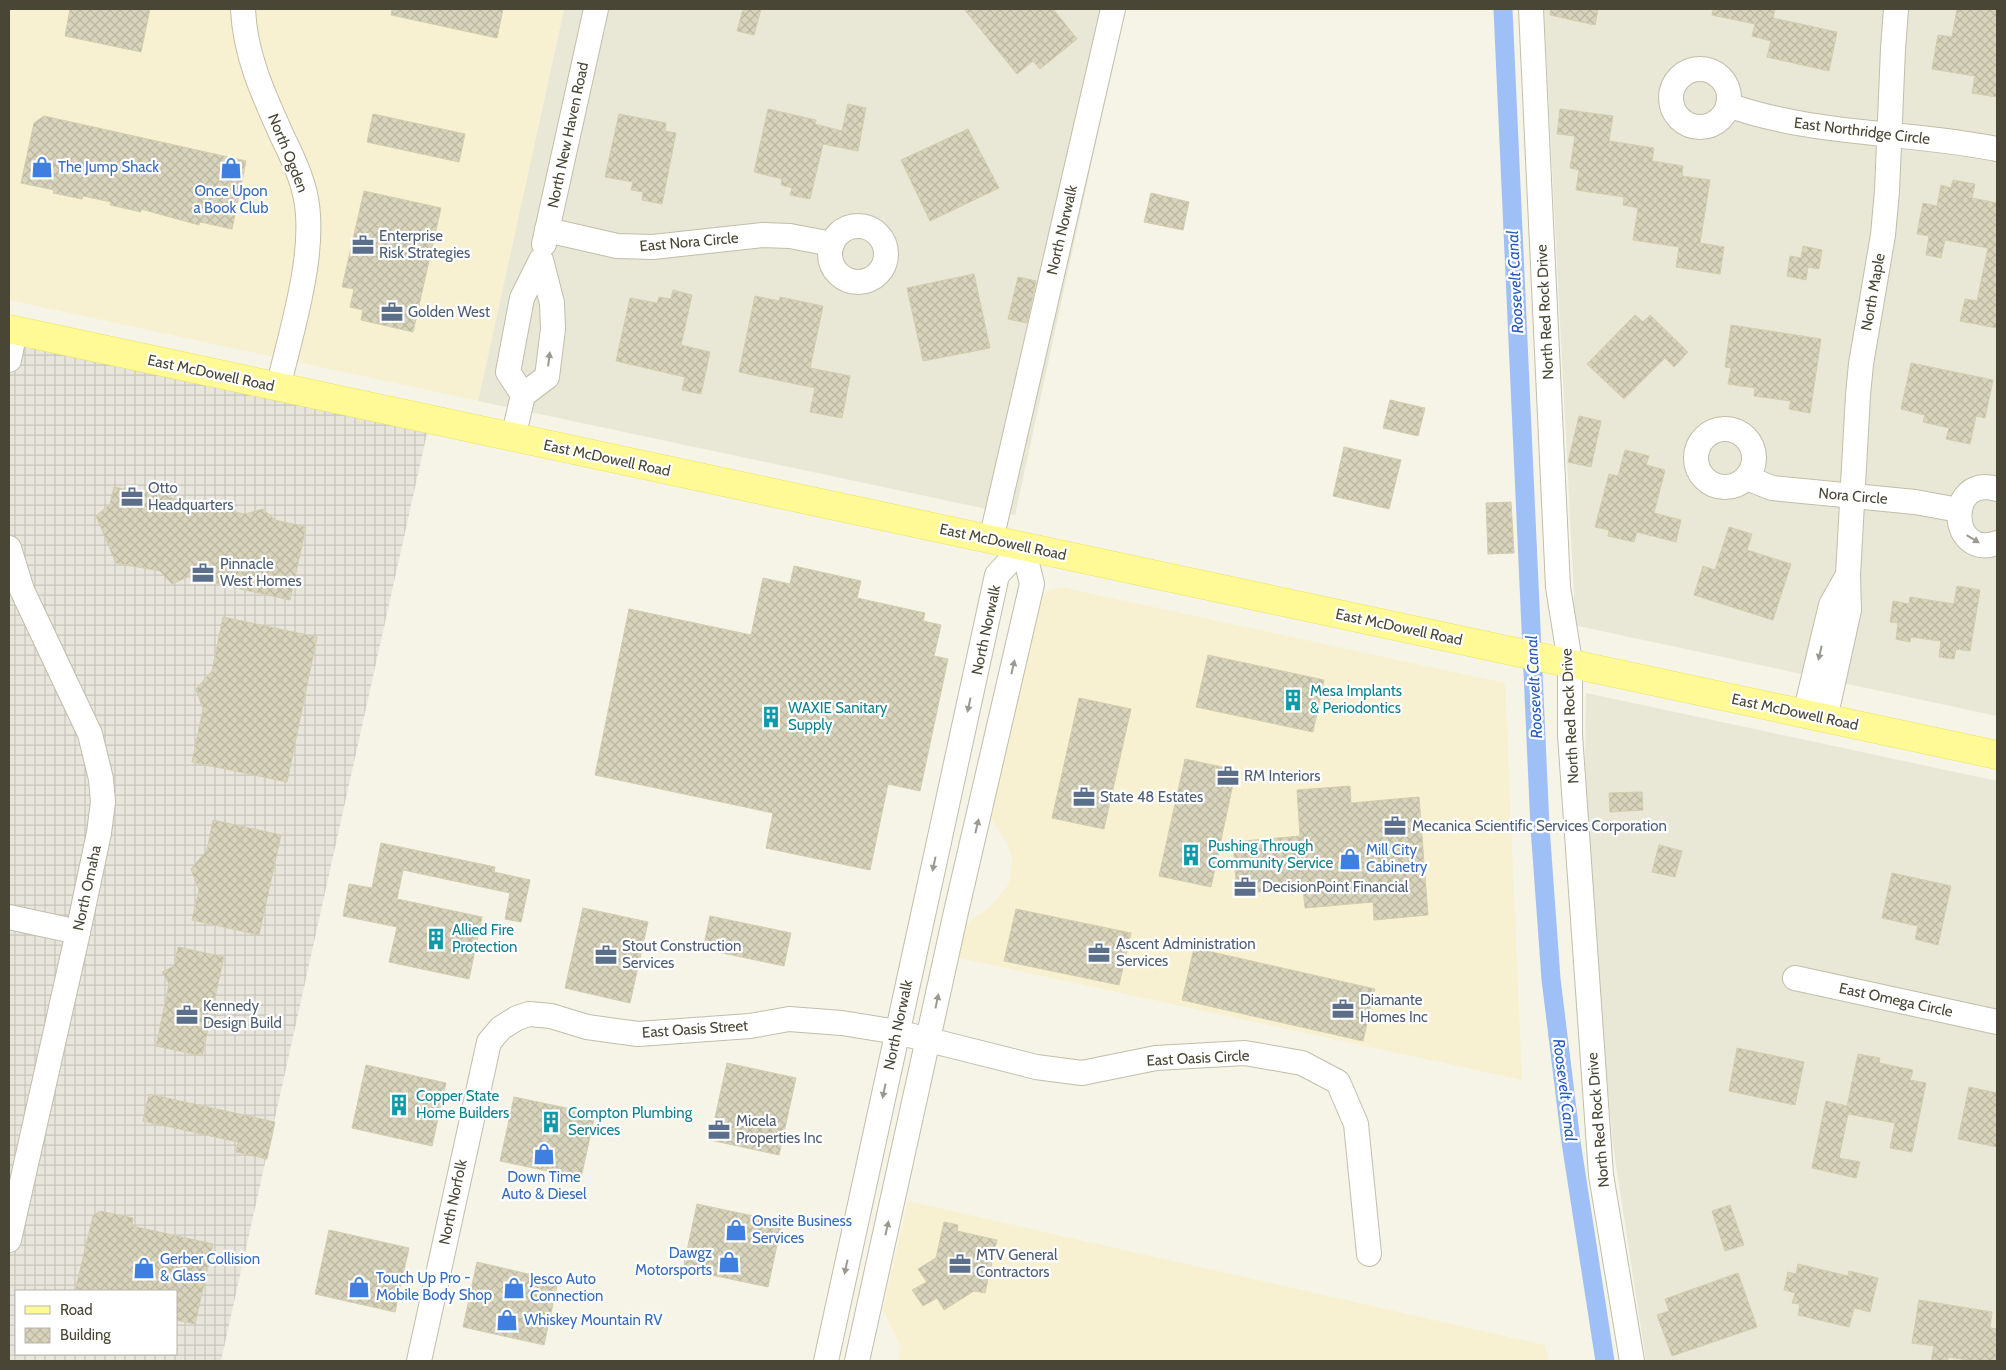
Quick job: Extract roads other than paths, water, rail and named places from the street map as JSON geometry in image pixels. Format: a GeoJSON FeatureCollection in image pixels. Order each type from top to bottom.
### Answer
{"type":"FeatureCollection","features":[{"type":"Feature","properties":{"kind":"main road","name":"East McDowell Road"},"geometry":{"type":"LineString","coordinates":[[12,330],[1997,755]]}},
{"type":"Feature","properties":{"kind":"street","name":"North Ogden"},"geometry":{"type":"LineString","coordinates":[[243,9],[244,30],[249,55],[261,89],[294,160],[306,194],[310,235],[302,282],[278,388]]}},
{"type":"Feature","properties":{"kind":"street","name":"North New Haven Road"},"geometry":{"type":"LineString","coordinates":[[541,260],[552,303],[553,329],[547,378],[523,395],[508,372],[522,298],[541,260],[596,9]]}},
{"type":"Feature","properties":{"kind":"street","name":"North Norwalk"},"geometry":{"type":"LineString","coordinates":[[991,540],[1113,9]]}},
{"type":"Feature","properties":{"kind":"street","name":"North Red Rock Drive"},"geometry":{"type":"LineString","coordinates":[[1530,9],[1558,588],[1565,661],[1601,1175],[1632,1361]]}},
{"type":"Feature","properties":{"kind":"street","name":"North Maple"},"geometry":{"type":"LineString","coordinates":[[1815,716],[1849,610],[1848,575],[1861,364],[1883,235],[1890,136],[1892,49],[1896,9]]}},
{"type":"Feature","properties":{"kind":"street","name":"East Northridge Circle"},"geometry":{"type":"LineString","coordinates":[[1728,105],[1805,126],[1948,141],[1997,149]]}},
{"type":"Feature","properties":{"kind":"street","name":"East Nora Circle"},"geometry":{"type":"LineString","coordinates":[[547,230],[616,246],[653,247],[762,235],[790,236],[832,244]]}},
{"type":"Feature","properties":{"kind":"street"},"geometry":{"type":"LineString","coordinates":[[9,360],[12,330]]}},
{"type":"Feature","properties":{"kind":"street"},"geometry":{"type":"LineString","coordinates":[[513,438],[523,395]]}},
{"type":"Feature","properties":{"kind":"street","name":"Nora Circle"},"geometry":{"type":"LineString","coordinates":[[1748,478],[1772,488],[1915,502],[1959,510]]}},
{"type":"Feature","properties":{"kind":"street"},"geometry":{"type":"LineString","coordinates":[[1997,489],[1986,487],[1976,489],[1968,494],[1959,510],[1961,528],[1967,536],[1974,542],[1984,545],[1997,543]]}},
{"type":"Feature","properties":{"kind":"street","name":"North Norwalk"},"geometry":{"type":"LineString","coordinates":[[858,1359],[913,1037],[998,576],[1024,547]]}},
{"type":"Feature","properties":{"kind":"street","name":"North Norwalk"},"geometry":{"type":"LineString","coordinates":[[827,1356],[913,1037],[956,912],[1032,584],[1024,547]]}},
{"type":"Feature","properties":{"kind":"street","name":"North Omaha"},"geometry":{"type":"LineString","coordinates":[[9,548],[22,590],[90,734],[101,779],[103,802],[99,833],[78,932],[9,1240]]}},
{"type":"Feature","properties":{"kind":"street"},"geometry":{"type":"LineString","coordinates":[[9,917],[78,932]]}},
{"type":"Feature","properties":{"kind":"street","name":"East Omega Circle"},"geometry":{"type":"LineString","coordinates":[[1795,978],[1997,1022]]}},
{"type":"Feature","properties":{"kind":"street","name":"East Oasis Street"},"geometry":{"type":"LineString","coordinates":[[488,1042],[500,1028],[517,1018],[529,1014],[551,1016],[587,1027],[638,1034],[750,1026],[789,1019],[842,1023],[913,1037]]}},
{"type":"Feature","properties":{"kind":"street","name":"East Oasis Circle"},"geometry":{"type":"LineString","coordinates":[[913,1037],[1036,1067],[1082,1073],[1156,1058],[1245,1053],[1302,1063],[1338,1082],[1356,1124],[1369,1254]]}},
{"type":"Feature","properties":{"kind":"street","name":"North Norfolk"},"geometry":{"type":"LineString","coordinates":[[419,1361],[488,1042]]}},
{"type":"Feature","properties":{"kind":"street"},"geometry":{"type":"LineString","coordinates":[[827,1356],[858,1359]]}},
{"type":"Feature","properties":{"kind":"waterway","name":"Roosevelt Canal"},"geometry":{"type":"LineString","coordinates":[[1503,9],[1540,827],[1551,979],[1571,1142],[1605,1361]]}},
{"type":"Feature","properties":{"kind":"place","name":"The Jump Shack"},"geometry":{"type":"Point","coordinates":[42,167]}},
{"type":"Feature","properties":{"kind":"place","name":"Once Upon a Book Club"},"geometry":{"type":"Point","coordinates":[231,168]}},
{"type":"Feature","properties":{"kind":"place","name":"Enterprise Risk Strategies"},"geometry":{"type":"Point","coordinates":[363,245]}},
{"type":"Feature","properties":{"kind":"place","name":"Golden West"},"geometry":{"type":"Point","coordinates":[392,312]}},
{"type":"Feature","properties":{"kind":"place","name":"Otto Headquarters"},"geometry":{"type":"Point","coordinates":[132,497]}},
{"type":"Feature","properties":{"kind":"place","name":"Pinnacle West Homes"},"geometry":{"type":"Point","coordinates":[203,573]}},
{"type":"Feature","properties":{"kind":"place","name":"Mesa Implants & Periodontics"},"geometry":{"type":"Point","coordinates":[1293,700]}},
{"type":"Feature","properties":{"kind":"place","name":"WAXIE Sanitary Supply"},"geometry":{"type":"Point","coordinates":[771,717]}},
{"type":"Feature","properties":{"kind":"place","name":"RM Interiors"},"geometry":{"type":"Point","coordinates":[1228,776]}},
{"type":"Feature","properties":{"kind":"place","name":"State 48 Estates"},"geometry":{"type":"Point","coordinates":[1084,797]}},
{"type":"Feature","properties":{"kind":"place","name":"Mecanica Scientific Services Corporation"},"geometry":{"type":"Point","coordinates":[1395,826]}},
{"type":"Feature","properties":{"kind":"place","name":"Pushing Through Community Service"},"geometry":{"type":"Point","coordinates":[1191,855]}},
{"type":"Feature","properties":{"kind":"place","name":"Mill City Cabinetry"},"geometry":{"type":"Point","coordinates":[1350,859]}},
{"type":"Feature","properties":{"kind":"place","name":"DecisionPoint Financial"},"geometry":{"type":"Point","coordinates":[1245,887]}},
{"type":"Feature","properties":{"kind":"place","name":"Allied Fire Protection"},"geometry":{"type":"Point","coordinates":[436,939]}},
{"type":"Feature","properties":{"kind":"place","name":"Ascent Administration Services"},"geometry":{"type":"Point","coordinates":[1099,953]}},
{"type":"Feature","properties":{"kind":"place","name":"Stout Construction Services"},"geometry":{"type":"Point","coordinates":[606,955]}},
{"type":"Feature","properties":{"kind":"place","name":"Diamante Homes Inc"},"geometry":{"type":"Point","coordinates":[1343,1009]}},
{"type":"Feature","properties":{"kind":"place","name":"Kennedy Design Build"},"geometry":{"type":"Point","coordinates":[187,1015]}},
{"type":"Feature","properties":{"kind":"place","name":"Copper State Home Builders"},"geometry":{"type":"Point","coordinates":[399,1105]}},
{"type":"Feature","properties":{"kind":"place","name":"Compton Plumbing Services"},"geometry":{"type":"Point","coordinates":[551,1122]}},
{"type":"Feature","properties":{"kind":"place","name":"Micela Properties Inc"},"geometry":{"type":"Point","coordinates":[719,1130]}},
{"type":"Feature","properties":{"kind":"place","name":"Down Time Auto & Diesel"},"geometry":{"type":"Point","coordinates":[544,1154]}},
{"type":"Feature","properties":{"kind":"place","name":"Onsite Business Services"},"geometry":{"type":"Point","coordinates":[736,1230]}},
{"type":"Feature","properties":{"kind":"place","name":"Dawgz Motorsports"},"geometry":{"type":"Point","coordinates":[729,1262]}},
{"type":"Feature","properties":{"kind":"place","name":"MTV General Contractors"},"geometry":{"type":"Point","coordinates":[960,1264]}},
{"type":"Feature","properties":{"kind":"place","name":"Gerber Collision & Glass"},"geometry":{"type":"Point","coordinates":[144,1268]}},
{"type":"Feature","properties":{"kind":"place","name":"Touch Up Pro - Mobile Body Shop"},"geometry":{"type":"Point","coordinates":[359,1287]}},
{"type":"Feature","properties":{"kind":"place","name":"Jesco Auto Connection"},"geometry":{"type":"Point","coordinates":[514,1288]}},
{"type":"Feature","properties":{"kind":"place","name":"Whiskey Mountain RV"},"geometry":{"type":"Point","coordinates":[507,1320]}}]}
